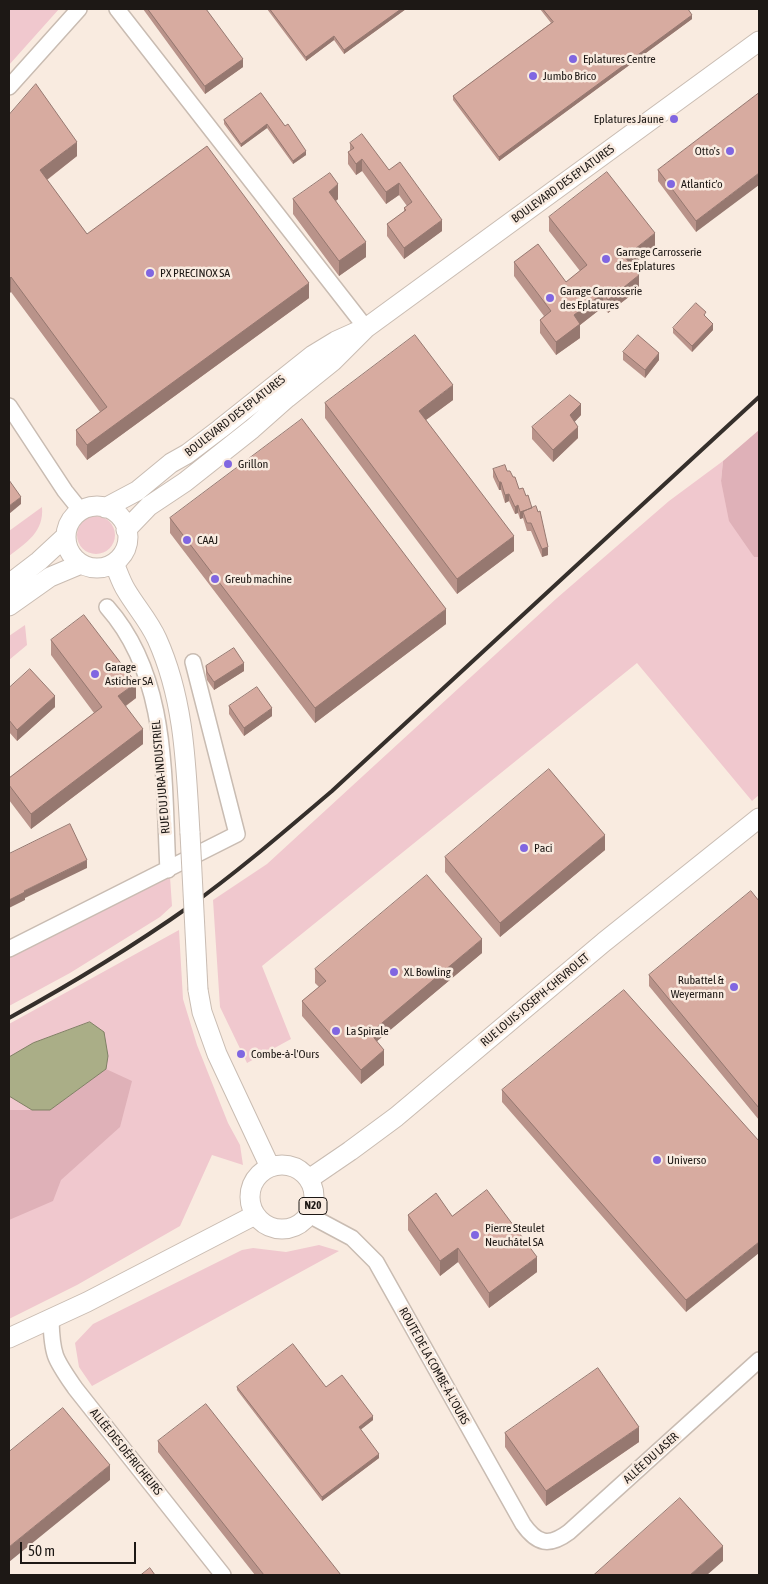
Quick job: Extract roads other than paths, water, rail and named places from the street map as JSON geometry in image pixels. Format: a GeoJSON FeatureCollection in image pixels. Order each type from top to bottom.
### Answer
{"type":"FeatureCollection","features":[{"type":"Feature","properties":{"kind":"main road","name":"BOULEVARD DES EPLATURES"},"geometry":{"type":"LineString","coordinates":[[126,530],[150,506],[252,429],[333,361],[366,328],[759,41]]}},
{"type":"Feature","properties":{"kind":"main road","name":"BOULEVARD DES EPLATURES"},"geometry":{"type":"LineString","coordinates":[[105,508],[137,491],[220,429],[313,355],[336,341],[366,328]]}},
{"type":"Feature","properties":{"kind":"main road"},"geometry":{"type":"LineString","coordinates":[[93,507],[105,508],[121,518],[126,530],[127,542],[122,554],[114,563],[100,568],[93,568],[81,564],[72,555],[66,536],[72,519],[81,511],[93,507]]}},
{"type":"Feature","properties":{"kind":"main road"},"geometry":{"type":"LineString","coordinates":[[9,584],[39,561],[66,536]]}},
{"type":"Feature","properties":{"kind":"main road"},"geometry":{"type":"LineString","coordinates":[[9,1338],[51,1320],[218,1236],[255,1215],[250,1206],[249,1196],[251,1187],[261,1171],[270,1167],[217,1054],[202,1012],[198,990],[185,740],[177,696],[160,647],[150,626],[125,588],[114,563]]}},
{"type":"Feature","properties":{"kind":"main road"},"geometry":{"type":"LineString","coordinates":[[9,606],[50,577],[81,564]]}},
{"type":"Feature","properties":{"kind":"main road","name":"RUE LOUIS-JOSEPH-CHEVROLET"},"geometry":{"type":"LineString","coordinates":[[309,1179],[396,1117],[597,948],[759,818]]}},
{"type":"Feature","properties":{"kind":"main road","name":"N20"},"geometry":{"type":"LineString","coordinates":[[255,1215],[268,1226],[286,1229],[302,1222],[309,1215],[314,1201],[314,1193],[309,1179],[304,1173],[292,1166],[277,1164],[270,1167]]}},
{"type":"Feature","properties":{"kind":"street"},"geometry":{"type":"LineString","coordinates":[[9,87],[79,9]]}},
{"type":"Feature","properties":{"kind":"street"},"geometry":{"type":"LineString","coordinates":[[117,9],[366,328]]}},
{"type":"Feature","properties":{"kind":"street"},"geometry":{"type":"LineString","coordinates":[[9,406],[65,491],[81,511]]}},
{"type":"Feature","properties":{"kind":"street","name":"RUE DU JURA-INDUSTRIEL"},"geometry":{"type":"LineString","coordinates":[[107,607],[122,623],[134,645],[144,670],[158,720],[162,756],[168,870]]}},
{"type":"Feature","properties":{"kind":"street"},"geometry":{"type":"LineString","coordinates":[[9,949],[237,834],[193,662]]}},
{"type":"Feature","properties":{"kind":"street","name":"ROUTE DE LA COMBE-À-L'OURS"},"geometry":{"type":"LineString","coordinates":[[309,1215],[352,1238],[376,1262],[524,1524],[537,1540]]}},
{"type":"Feature","properties":{"kind":"street","name":"ALLÉE DES DÉFRICHEURS"},"geometry":{"type":"LineString","coordinates":[[51,1320],[53,1350],[59,1365],[223,1575]]}},
{"type":"Feature","properties":{"kind":"street","name":"ALLÉE DU LASER"},"geometry":{"type":"LineString","coordinates":[[537,1540],[558,1540],[569,1532],[759,1360]]}},
{"type":"Feature","properties":{"kind":"railway"},"geometry":{"type":"LineString","coordinates":[[9,1018],[146,936],[209,892],[262,850],[332,791],[759,397]]}},
{"type":"Feature","properties":{"kind":"place","name":"Eplatures Centre"},"geometry":{"type":"Point","coordinates":[573,59]}},
{"type":"Feature","properties":{"kind":"place","name":"Jumbo Brico"},"geometry":{"type":"Point","coordinates":[533,76]}},
{"type":"Feature","properties":{"kind":"place","name":"Eplatures Jaune"},"geometry":{"type":"Point","coordinates":[674,119]}},
{"type":"Feature","properties":{"kind":"place","name":"Otto's"},"geometry":{"type":"Point","coordinates":[730,151]}},
{"type":"Feature","properties":{"kind":"place","name":"Atlantic'o"},"geometry":{"type":"Point","coordinates":[671,184]}},
{"type":"Feature","properties":{"kind":"place","name":"Garrage Carrosserie des Eplatures"},"geometry":{"type":"Point","coordinates":[606,259]}},
{"type":"Feature","properties":{"kind":"place","name":"PX PRECINOX SA"},"geometry":{"type":"Point","coordinates":[150,273]}},
{"type":"Feature","properties":{"kind":"place","name":"Garage Carrosserie des Eplatures"},"geometry":{"type":"Point","coordinates":[550,298]}},
{"type":"Feature","properties":{"kind":"place","name":"Grillon"},"geometry":{"type":"Point","coordinates":[228,464]}},
{"type":"Feature","properties":{"kind":"place","name":"CAAJ"},"geometry":{"type":"Point","coordinates":[187,540]}},
{"type":"Feature","properties":{"kind":"place","name":"Greub machine"},"geometry":{"type":"Point","coordinates":[215,579]}},
{"type":"Feature","properties":{"kind":"place","name":"Garage Asticher SA"},"geometry":{"type":"Point","coordinates":[95,674]}},
{"type":"Feature","properties":{"kind":"place","name":"Paci"},"geometry":{"type":"Point","coordinates":[524,848]}},
{"type":"Feature","properties":{"kind":"place","name":"XL Bowling"},"geometry":{"type":"Point","coordinates":[394,972]}},
{"type":"Feature","properties":{"kind":"place","name":"Rubattel & Weyermann"},"geometry":{"type":"Point","coordinates":[734,987]}},
{"type":"Feature","properties":{"kind":"place","name":"La Spirale"},"geometry":{"type":"Point","coordinates":[336,1031]}},
{"type":"Feature","properties":{"kind":"place","name":"Combe-à-l'Ours"},"geometry":{"type":"Point","coordinates":[241,1054]}},
{"type":"Feature","properties":{"kind":"place","name":"Universo"},"geometry":{"type":"Point","coordinates":[657,1160]}},
{"type":"Feature","properties":{"kind":"place","name":"Pierre Steulet Neuchâtel SA"},"geometry":{"type":"Point","coordinates":[475,1235]}}]}
